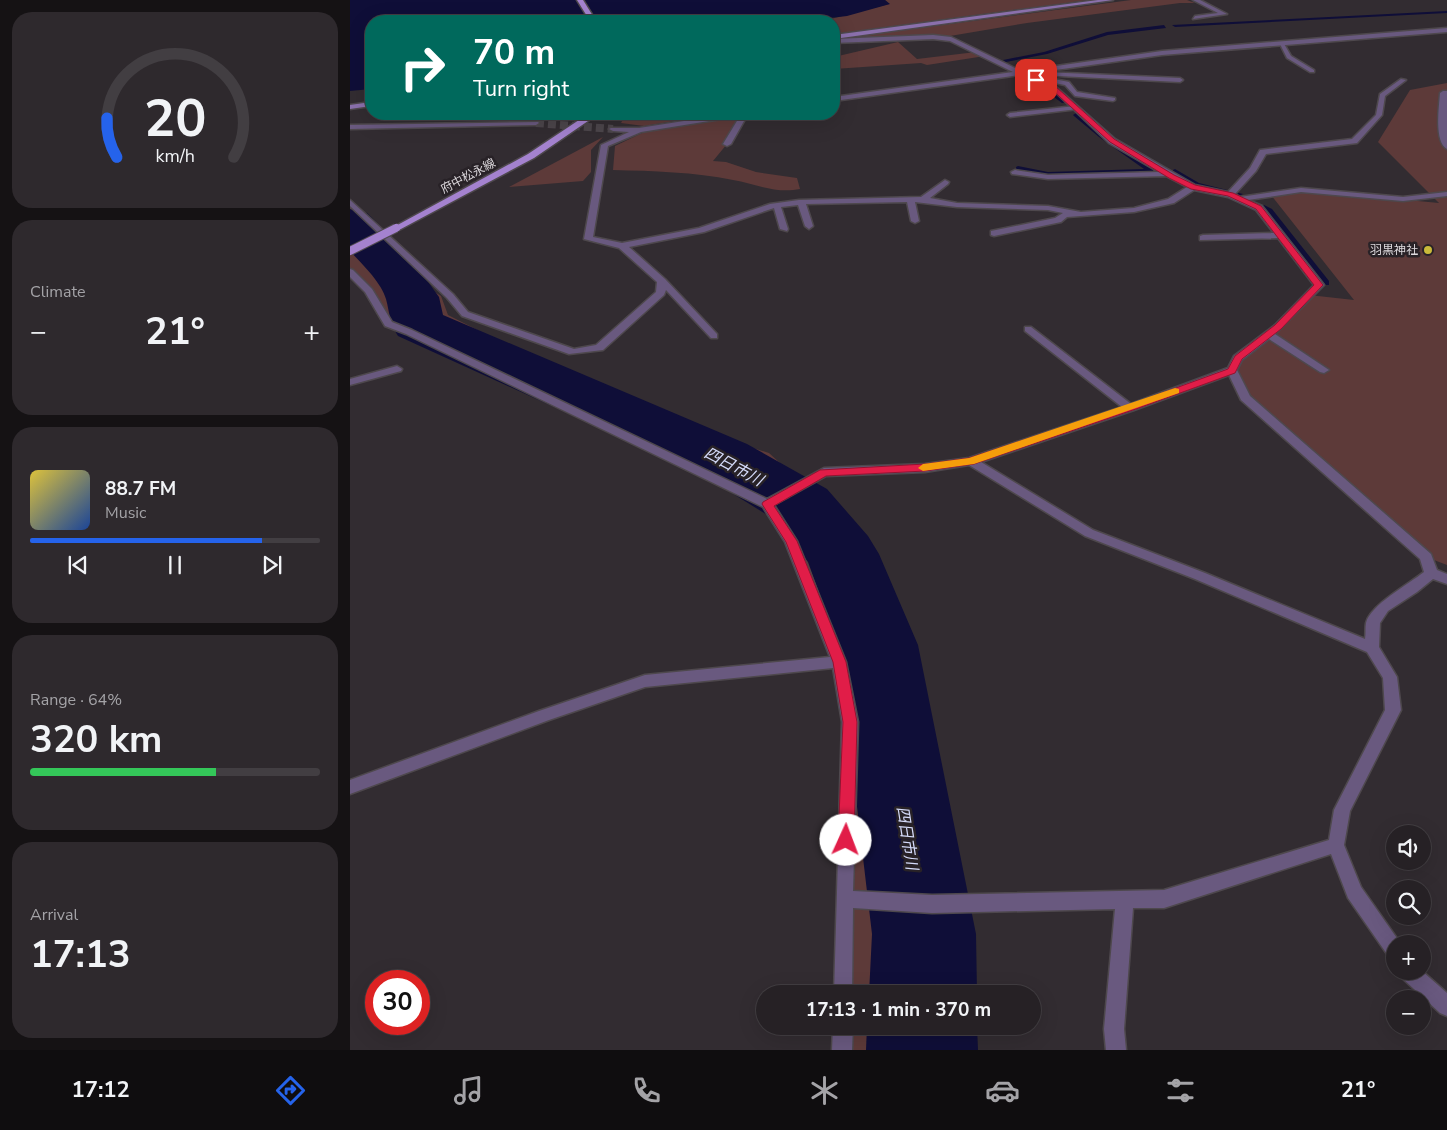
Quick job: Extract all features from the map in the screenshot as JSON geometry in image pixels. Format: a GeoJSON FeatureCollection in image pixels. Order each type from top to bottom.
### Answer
{"type":"FeatureCollection","features":[{"type":"Feature","properties":{"kind":"main road"},"geometry":{"type":"LineString","coordinates":[[580,0],[589,15]]}},
{"type":"Feature","properties":{"kind":"main road","name":"府中松永線"},"geometry":{"type":"LineString","coordinates":[[350,252],[531,156],[586,120]]}},
{"type":"Feature","properties":{"kind":"street"},"geometry":{"type":"LineString","coordinates":[[840,36],[1110,0]]}},
{"type":"Feature","properties":{"kind":"street"},"geometry":{"type":"LineString","coordinates":[[1195,18],[1224,14],[1196,0]]}},
{"type":"Feature","properties":{"kind":"street"},"geometry":{"type":"LineString","coordinates":[[840,98],[1162,53],[1447,30]]}},
{"type":"Feature","properties":{"kind":"street"},"geometry":{"type":"LineString","coordinates":[[767,504],[824,472],[925,468],[971,461],[1130,408],[1232,370],[1238,358],[1278,327],[1319,285],[1259,208],[1236,197],[1193,187],[1167,174],[1112,141],[1053,88],[951,39],[933,37],[840,41]]}},
{"type":"Feature","properties":{"kind":"street"},"geometry":{"type":"LineString","coordinates":[[1281,43],[1289,57],[1312,71]]}},
{"type":"Feature","properties":{"kind":"street"},"geometry":{"type":"LineString","coordinates":[[1020,73],[1180,80]]}},
{"type":"Feature","properties":{"kind":"street"},"geometry":{"type":"LineString","coordinates":[[1020,73],[1067,83],[1075,94],[1113,99]]}},
{"type":"Feature","properties":{"kind":"street"},"geometry":{"type":"LineString","coordinates":[[1236,197],[1262,152],[1354,141],[1380,115],[1382,95],[1403,80]]}},
{"type":"Feature","properties":{"kind":"street"},"geometry":{"type":"LineString","coordinates":[[1447,93],[1443,93],[1442,134],[1447,147]]}},
{"type":"Feature","properties":{"kind":"street"},"geometry":{"type":"LineString","coordinates":[[350,107],[365,105]]}},
{"type":"Feature","properties":{"kind":"street"},"geometry":{"type":"LineString","coordinates":[[1010,115],[1076,108]]}},
{"type":"Feature","properties":{"kind":"street"},"geometry":{"type":"LineString","coordinates":[[613,128],[639,130],[703,120]]}},
{"type":"Feature","properties":{"kind":"street"},"geometry":{"type":"LineString","coordinates":[[727,144],[741,120]]}},
{"type":"Feature","properties":{"kind":"street"},"geometry":{"type":"LineString","coordinates":[[350,127],[536,123]]}},
{"type":"Feature","properties":{"kind":"street"},"geometry":{"type":"LineString","coordinates":[[639,130],[605,145],[588,239],[622,246],[697,231],[777,206],[801,202],[923,200],[957,205],[1048,208],[1081,214]]}},
{"type":"Feature","properties":{"kind":"street"},"geometry":{"type":"LineString","coordinates":[[1015,172],[1079,180],[1167,174]]}},
{"type":"Feature","properties":{"kind":"street"},"geometry":{"type":"LineString","coordinates":[[923,200],[945,182]]}},
{"type":"Feature","properties":{"kind":"street"},"geometry":{"type":"LineString","coordinates":[[994,233],[1058,220],[1064,214],[1134,210],[1171,201],[1193,187]]}},
{"type":"Feature","properties":{"kind":"street"},"geometry":{"type":"LineString","coordinates":[[1236,197],[1301,190],[1403,199],[1447,194]]}},
{"type":"Feature","properties":{"kind":"street"},"geometry":{"type":"LineString","coordinates":[[911,200],[915,221]]}},
{"type":"Feature","properties":{"kind":"street"},"geometry":{"type":"LineString","coordinates":[[350,202],[450,296],[465,314],[573,352],[599,348],[661,294],[662,281]]}},
{"type":"Feature","properties":{"kind":"street"},"geometry":{"type":"LineString","coordinates":[[801,202],[809,226]]}},
{"type":"Feature","properties":{"kind":"street"},"geometry":{"type":"LineString","coordinates":[[777,206],[784,228]]}},
{"type":"Feature","properties":{"kind":"street"},"geometry":{"type":"LineString","coordinates":[[1203,238],[1280,235]]}},
{"type":"Feature","properties":{"kind":"street"},"geometry":{"type":"LineString","coordinates":[[622,246],[662,281],[714,336]]}},
{"type":"Feature","properties":{"kind":"street"},"geometry":{"type":"LineString","coordinates":[[350,272],[369,291],[388,324],[643,443],[767,504],[791,541],[839,662],[850,722],[843,985]]}},
{"type":"Feature","properties":{"kind":"street"},"geometry":{"type":"LineString","coordinates":[[1028,329],[1130,408]]}},
{"type":"Feature","properties":{"kind":"street"},"geometry":{"type":"LineString","coordinates":[[1269,334],[1324,370]]}},
{"type":"Feature","properties":{"kind":"street"},"geometry":{"type":"LineString","coordinates":[[350,382],[396,369]]}},
{"type":"Feature","properties":{"kind":"street"},"geometry":{"type":"LineString","coordinates":[[1232,370],[1245,398],[1426,558],[1431,573]]}},
{"type":"Feature","properties":{"kind":"street"},"geometry":{"type":"LineString","coordinates":[[971,461],[1089,533],[1200,576],[1372,648]]}},
{"type":"Feature","properties":{"kind":"street"},"geometry":{"type":"LineString","coordinates":[[1431,573],[1447,579]]}},
{"type":"Feature","properties":{"kind":"street"},"geometry":{"type":"LineString","coordinates":[[1386,939],[1354,892],[1336,845],[1342,810],[1392,710],[1390,677],[1372,648],[1373,622],[1382,608],[1412,589],[1431,573]]}},
{"type":"Feature","properties":{"kind":"street"},"geometry":{"type":"LineString","coordinates":[[350,787],[544,715],[646,681],[839,662]]}},
{"type":"Feature","properties":{"kind":"street"},"geometry":{"type":"LineString","coordinates":[[844,898],[932,904],[1164,899],[1336,845]]}},
{"type":"Feature","properties":{"kind":"street"},"geometry":{"type":"LineString","coordinates":[[1116,1050],[1114,1029],[1125,900]]}},
{"type":"Feature","properties":{"kind":"street"},"geometry":{"type":"LineString","coordinates":[[1418,980],[1447,1006]]}},
{"type":"Feature","properties":{"kind":"street"},"geometry":{"type":"LineString","coordinates":[[842,1050],[843,1035]]}},
{"type":"Feature","properties":{"kind":"shaded area"},"geometry":{"type":"Polygon","coordinates":[[[350,0],[885,0],[890,4],[840,17],[840,15],[365,15],[365,90],[350,91],[350,0]]]}},
{"type":"Feature","properties":{"kind":"shaded area"},"geometry":{"type":"Polygon","coordinates":[[[885,0],[1088,0],[840,33],[840,17],[889,4],[885,0]]]}},
{"type":"Feature","properties":{"kind":"shaded area"},"geometry":{"type":"Polygon","coordinates":[[[1131,0],[1187,0],[1195,3],[1180,3],[1027,23],[950,36],[881,39],[851,37],[1131,0]]]}},
{"type":"Feature","properties":{"kind":"shaded area"},"geometry":{"type":"Polygon","coordinates":[[[898,42],[917,59],[976,52],[985,56],[927,65],[921,63],[840,69],[840,56],[898,42]]]}},
{"type":"Feature","properties":{"kind":"shaded area"},"geometry":{"type":"Polygon","coordinates":[[[1447,83],[1447,565],[1426,557],[1249,401],[1232,370],[1236,362],[1309,295],[1354,300],[1271,195],[1301,190],[1439,203],[1378,142],[1410,90],[1447,83]]]}},
{"type":"Feature","properties":{"kind":"shaded area"},"geometry":{"type":"Polygon","coordinates":[[[623,120],[681,120],[644,126],[621,123],[623,120]]]}},
{"type":"Feature","properties":{"kind":"shaded area"},"geometry":{"type":"Polygon","coordinates":[[[712,120],[739,120],[727,144],[713,161],[726,162],[756,172],[797,178],[800,189],[774,189],[718,177],[658,171],[613,170],[615,146],[644,132],[712,120]]]}},
{"type":"Feature","properties":{"kind":"shaded area"},"geometry":{"type":"Polygon","coordinates":[[[603,137],[591,150],[591,172],[583,181],[509,187],[603,137]]]}},
{"type":"Feature","properties":{"kind":"shaded area"},"geometry":{"type":"Polygon","coordinates":[[[350,202],[372,223],[422,284],[441,296],[448,315],[525,354],[698,431],[769,453],[803,484],[864,559],[915,682],[931,821],[959,903],[954,985],[843,985],[850,722],[839,662],[791,541],[767,504],[388,324],[369,291],[350,272],[350,202]]]}},
{"type":"Feature","properties":{"kind":"shaded area"},"geometry":{"type":"Polygon","coordinates":[[[843,1035],[952,1035],[951,1050],[843,1050],[843,1035]]]}},
{"type":"Feature","properties":{"kind":"waterway"},"geometry":{"type":"LineString","coordinates":[[1175,25],[1447,12]]}},
{"type":"Feature","properties":{"kind":"waterway"},"geometry":{"type":"LineString","coordinates":[[1006,60],[1045,53],[1107,34],[1164,27]]}},
{"type":"Feature","properties":{"kind":"waterway"},"geometry":{"type":"LineString","coordinates":[[1016,76],[1045,88],[1064,102]]}},
{"type":"Feature","properties":{"kind":"waterway"},"geometry":{"type":"LineString","coordinates":[[1018,168],[1048,174],[1151,171],[1101,136],[1076,115]]}},
{"type":"Feature","properties":{"kind":"waterway"},"geometry":{"type":"LineString","coordinates":[[1175,171],[1197,185],[1239,194]]}},
{"type":"Feature","properties":{"kind":"waterway"},"geometry":{"type":"LineString","coordinates":[[1261,207],[1269,211],[1326,283]]}},
{"type":"Feature","properties":{"kind":"waterway","name":"四日市川"},"geometry":{"type":"LineString","coordinates":[[350,223],[387,261],[412,297],[418,324],[724,459],[802,505],[842,554],[878,645],[924,934],[923,985]]}},
{"type":"Feature","properties":{"kind":"waterway","name":"四日市川"},"geometry":{"type":"LineString","coordinates":[[922,1035],[922,1050]]}},
{"type":"Feature","properties":{"kind":"tunnel"},"geometry":{"type":"LineString","coordinates":[[536,123],[613,129]]}},
{"type":"Feature","properties":{"kind":"slow traffic"},"geometry":{"type":"LineString","coordinates":[[923,468],[971,461],[1175,391]]}},
{"type":"Feature","properties":{"kind":"place","name":"羽黒神社"},"geometry":{"type":"Point","coordinates":[1428,250]}},
{"type":"Feature","properties":{"kind":"route"},"geometry":{"type":"LineString","coordinates":[[846,840],[850,722],[839,662],[791,541],[767,504],[824,472],[925,468],[971,461],[1132,407],[1232,370],[1238,358],[1278,327],[1319,285],[1259,208],[1230,194],[1193,187],[1172,176],[1112,141],[1053,88],[1036,80]]}}]}
